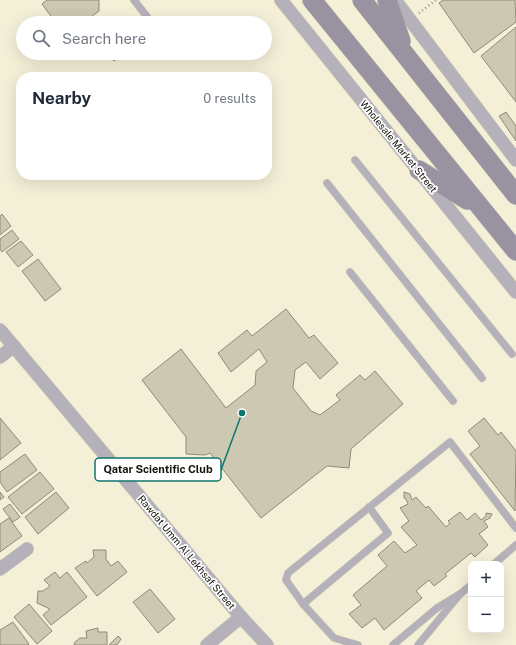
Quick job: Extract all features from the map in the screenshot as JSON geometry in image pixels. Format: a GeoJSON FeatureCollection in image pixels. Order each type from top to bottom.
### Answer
{"type":"FeatureCollection","features":[{"type":"Feature","properties":{"kind":"main road"},"geometry":{"type":"LineString","coordinates":[[312,0],[516,251]]}},
{"type":"Feature","properties":{"kind":"main road"},"geometry":{"type":"LineString","coordinates":[[362,0],[516,195]]}},
{"type":"Feature","properties":{"kind":"main road"},"geometry":{"type":"LineString","coordinates":[[388,0],[404,52]]}},
{"type":"Feature","properties":{"kind":"main road"},"geometry":{"type":"LineString","coordinates":[[418,170],[480,208]]}},
{"type":"Feature","properties":{"kind":"street","name":"Wholesale Market Street"},"geometry":{"type":"LineString","coordinates":[[281,0],[516,292]]}},
{"type":"Feature","properties":{"kind":"street"},"geometry":{"type":"LineString","coordinates":[[395,0],[516,160]]}},
{"type":"Feature","properties":{"kind":"street","name":"Rawdat Umm Al Lekhsaf Street"},"geometry":{"type":"LineString","coordinates":[[0,330],[241,617],[267,645]]}},
{"type":"Feature","properties":{"kind":"street"},"geometry":{"type":"LineString","coordinates":[[0,357],[14,346]]}},
{"type":"Feature","properties":{"kind":"street"},"geometry":{"type":"LineString","coordinates":[[0,569],[27,549]]}},
{"type":"Feature","properties":{"kind":"street"},"geometry":{"type":"LineString","coordinates":[[207,645],[241,617]]}},
{"type":"Feature","properties":{"kind":"lane"},"geometry":{"type":"LineString","coordinates":[[134,0],[147,16]]}},
{"type":"Feature","properties":{"kind":"lane"},"geometry":{"type":"LineString","coordinates":[[355,160],[512,354]]}},
{"type":"Feature","properties":{"kind":"lane"},"geometry":{"type":"LineString","coordinates":[[326,183],[482,378]]}},
{"type":"Feature","properties":{"kind":"lane"},"geometry":{"type":"LineString","coordinates":[[350,272],[453,401]]}},
{"type":"Feature","properties":{"kind":"lane"},"geometry":{"type":"LineString","coordinates":[[358,645],[334,638],[303,604],[286,580],[288,573],[450,442],[516,528]]}},
{"type":"Feature","properties":{"kind":"lane"},"geometry":{"type":"LineString","coordinates":[[303,604],[388,533],[369,507]]}},
{"type":"Feature","properties":{"kind":"lane"},"geometry":{"type":"LineString","coordinates":[[497,561],[516,544],[516,539]]}},
{"type":"Feature","properties":{"kind":"lane"},"geometry":{"type":"LineString","coordinates":[[418,645],[460,594],[468,587]]}},
{"type":"Feature","properties":{"kind":"lane"},"geometry":{"type":"LineString","coordinates":[[393,645],[437,608],[460,594]]}},
{"type":"Feature","properties":{"kind":"path"},"geometry":{"type":"LineString","coordinates":[[410,20],[436,0]]}},
{"type":"Feature","properties":{"kind":"building"},"geometry":{"type":"Polygon","coordinates":[[[47,0],[99,0],[99,11],[92,16],[51,16],[42,4],[47,0]]]}},
{"type":"Feature","properties":{"kind":"building"},"geometry":{"type":"Polygon","coordinates":[[[443,0],[515,0],[516,22],[474,53],[439,3],[443,0]]]}},
{"type":"Feature","properties":{"kind":"building"},"geometry":{"type":"Polygon","coordinates":[[[516,27],[516,102],[481,56],[516,27]]]}},
{"type":"Feature","properties":{"kind":"building"},"geometry":{"type":"Polygon","coordinates":[[[506,112],[516,126],[516,141],[499,116],[506,112]]]}},
{"type":"Feature","properties":{"kind":"building"},"geometry":{"type":"Polygon","coordinates":[[[2,214],[11,226],[0,235],[0,216],[2,214]]]}},
{"type":"Feature","properties":{"kind":"building"},"geometry":{"type":"Polygon","coordinates":[[[12,230],[19,239],[2,252],[0,249],[0,239],[12,230]]]}},
{"type":"Feature","properties":{"kind":"building"},"geometry":{"type":"Polygon","coordinates":[[[21,241],[33,255],[18,267],[6,252],[21,241]]]}},
{"type":"Feature","properties":{"kind":"building"},"geometry":{"type":"Polygon","coordinates":[[[38,259],[61,289],[45,301],[22,271],[38,259]]]}},
{"type":"Feature","properties":{"kind":"building"},"geometry":{"type":"Polygon","coordinates":[[[286,309],[309,338],[314,335],[338,363],[320,379],[306,362],[295,370],[293,388],[311,411],[320,415],[340,400],[336,395],[360,375],[365,380],[375,371],[403,404],[351,449],[349,468],[327,466],[261,518],[210,453],[205,455],[186,454],[186,437],[142,380],[181,349],[226,408],[255,385],[256,371],[267,362],[259,349],[231,372],[218,353],[247,330],[252,336],[286,309]]]}},
{"type":"Feature","properties":{"kind":"building"},"geometry":{"type":"Polygon","coordinates":[[[0,418],[21,443],[0,460],[0,418]]]}},
{"type":"Feature","properties":{"kind":"building"},"geometry":{"type":"Polygon","coordinates":[[[484,418],[498,435],[501,432],[516,451],[515,511],[470,454],[480,446],[468,431],[484,418]]]}},
{"type":"Feature","properties":{"kind":"building"},"geometry":{"type":"Polygon","coordinates":[[[25,454],[37,470],[7,492],[0,482],[0,472],[25,454]]]}},
{"type":"Feature","properties":{"kind":"building"},"geometry":{"type":"Polygon","coordinates":[[[40,472],[54,489],[22,514],[8,497],[40,472]]]}},
{"type":"Feature","properties":{"kind":"building"},"geometry":{"type":"Polygon","coordinates":[[[0,492],[4,497],[0,500],[0,492]]]}},
{"type":"Feature","properties":{"kind":"building"},"geometry":{"type":"Polygon","coordinates":[[[56,492],[69,508],[38,534],[25,517],[56,492]]]}},
{"type":"Feature","properties":{"kind":"building"},"geometry":{"type":"Polygon","coordinates":[[[404,492],[410,494],[412,500],[416,497],[426,508],[428,506],[446,527],[450,523],[448,521],[460,512],[467,520],[475,513],[481,520],[486,516],[486,513],[492,514],[490,518],[484,521],[488,527],[479,534],[488,545],[475,557],[471,553],[445,574],[447,576],[434,586],[429,580],[416,591],[422,598],[384,630],[375,618],[362,628],[349,614],[361,605],[353,595],[387,566],[378,555],[394,541],[405,553],[417,545],[401,527],[409,521],[400,508],[408,504],[404,498],[404,492]]]}},
{"type":"Feature","properties":{"kind":"building"},"geometry":{"type":"Polygon","coordinates":[[[10,504],[20,517],[13,522],[3,509],[10,504]]]}},
{"type":"Feature","properties":{"kind":"building"},"geometry":{"type":"Polygon","coordinates":[[[9,518],[22,536],[0,552],[0,524],[9,518]]]}},
{"type":"Feature","properties":{"kind":"building"},"geometry":{"type":"Polygon","coordinates":[[[93,550],[106,550],[106,559],[111,566],[118,561],[127,572],[97,596],[75,568],[86,561],[87,563],[94,557],[93,550]]]}},
{"type":"Feature","properties":{"kind":"building"},"geometry":{"type":"Polygon","coordinates":[[[55,572],[60,578],[67,572],[87,597],[51,625],[43,615],[50,609],[37,603],[38,591],[43,591],[50,586],[44,580],[55,572]]]}},
{"type":"Feature","properties":{"kind":"building"},"geometry":{"type":"Polygon","coordinates":[[[150,589],[175,619],[158,633],[133,602],[150,589]]]}},
{"type":"Feature","properties":{"kind":"building"},"geometry":{"type":"Polygon","coordinates":[[[29,604],[52,631],[37,644],[14,617],[29,604]]]}},
{"type":"Feature","properties":{"kind":"building"},"geometry":{"type":"Polygon","coordinates":[[[13,622],[29,644],[28,645],[0,645],[0,630],[13,622]]]}},
{"type":"Feature","properties":{"kind":"building"},"geometry":{"type":"Polygon","coordinates":[[[98,628],[98,632],[107,632],[107,645],[74,645],[80,638],[87,638],[86,631],[98,628]]]}},
{"type":"Feature","properties":{"kind":"building"},"geometry":{"type":"Polygon","coordinates":[[[118,636],[121,639],[117,645],[109,645],[118,636]]]}},
{"type":"Feature","properties":{"kind":"place","name":"Qatar Scientific Club"},"geometry":{"type":"Point","coordinates":[242,413]}}]}
